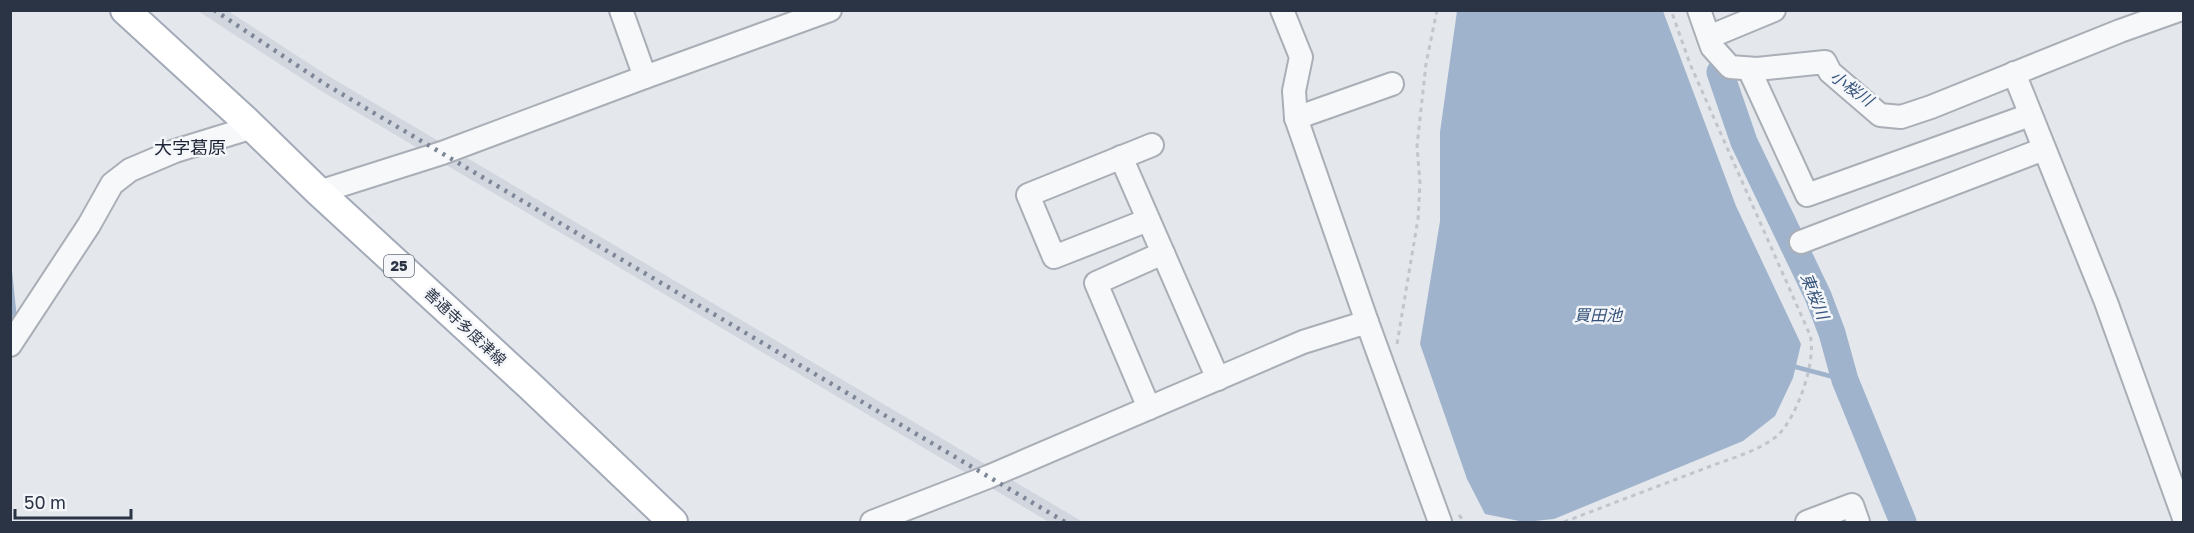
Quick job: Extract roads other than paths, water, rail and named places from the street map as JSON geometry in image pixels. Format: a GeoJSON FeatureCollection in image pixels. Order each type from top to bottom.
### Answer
{"type":"FeatureCollection","features":[{"type":"Feature","properties":{"kind":"main road","name":"善通寺多度津線"},"geometry":{"type":"LineString","coordinates":[[124,10],[253,127],[319,192],[529,385],[673,522]]}},
{"type":"Feature","properties":{"kind":"street"},"geometry":{"type":"LineString","coordinates":[[621,10],[645,77]]}},
{"type":"Feature","properties":{"kind":"street"},"geometry":{"type":"LineString","coordinates":[[319,192],[442,153],[645,77],[793,16],[830,10]]}},
{"type":"Feature","properties":{"kind":"street"},"geometry":{"type":"LineString","coordinates":[[1282,10],[1301,57],[1294,91],[1296,118],[1440,522]]}},
{"type":"Feature","properties":{"kind":"street"},"geometry":{"type":"LineString","coordinates":[[1699,10],[1712,47],[1730,67],[1751,73],[1828,67],[1880,115],[1901,117],[2120,31],[2180,10]]}},
{"type":"Feature","properties":{"kind":"street"},"geometry":{"type":"LineString","coordinates":[[1709,37],[1774,10]]}},
{"type":"Feature","properties":{"kind":"street"},"geometry":{"type":"LineString","coordinates":[[1751,73],[1807,195],[2030,115]]}},
{"type":"Feature","properties":{"kind":"street"},"geometry":{"type":"LineString","coordinates":[[2014,73],[2106,302],[2184,518]]}},
{"type":"Feature","properties":{"kind":"street"},"geometry":{"type":"LineString","coordinates":[[1296,118],[1354,89],[1392,84]]}},
{"type":"Feature","properties":{"kind":"street"},"geometry":{"type":"LineString","coordinates":[[10,345],[89,225],[112,184],[130,170],[175,151],[253,127]]}},
{"type":"Feature","properties":{"kind":"street"},"geometry":{"type":"LineString","coordinates":[[1148,220],[1054,257],[1028,195],[1152,145]]}},
{"type":"Feature","properties":{"kind":"street"},"geometry":{"type":"LineString","coordinates":[[1801,242],[2044,149]]}},
{"type":"Feature","properties":{"kind":"street"},"geometry":{"type":"LineString","coordinates":[[1120,157],[1218,379]]}},
{"type":"Feature","properties":{"kind":"street"},"geometry":{"type":"LineString","coordinates":[[1149,408],[1096,283],[1163,253]]}},
{"type":"Feature","properties":{"kind":"street"},"geometry":{"type":"LineString","coordinates":[[872,522],[988,477],[1303,342],[1367,322]]}},
{"type":"Feature","properties":{"kind":"street"},"geometry":{"type":"LineString","coordinates":[[1807,522],[1852,505],[1858,522]]}},
{"type":"Feature","properties":{"kind":"water","name":"買田池"},"geometry":{"type":"Polygon","coordinates":[[[1457,11],[1663,11],[1736,206],[1801,344],[1793,378],[1775,416],[1743,441],[1554,519],[1524,522],[1485,514],[1467,479],[1420,344],[1440,221],[1440,132],[1457,11]]]}},
{"type":"Feature","properties":{"kind":"waterway","name":"東桜川"},"geometry":{"type":"LineString","coordinates":[[1720,72],[1744,142],[1818,296],[1832,333],[1845,380],[1903,522]]}},
{"type":"Feature","properties":{"kind":"waterway"},"geometry":{"type":"LineString","coordinates":[[10,273],[15,321]]}},
{"type":"Feature","properties":{"kind":"waterway"},"geometry":{"type":"LineString","coordinates":[[1792,366],[1845,380]]}},
{"type":"Feature","properties":{"kind":"railway"},"geometry":{"type":"LineString","coordinates":[[214,10],[325,84],[1065,522]]}},
{"type":"Feature","properties":{"kind":"district","name":"大字葛原"},"geometry":{"type":"Point","coordinates":[190,148]}},
{"type":"Feature","properties":{"kind":"water label","name":"小桜川"},"geometry":{"type":"Point","coordinates":[1852,88]}}]}
